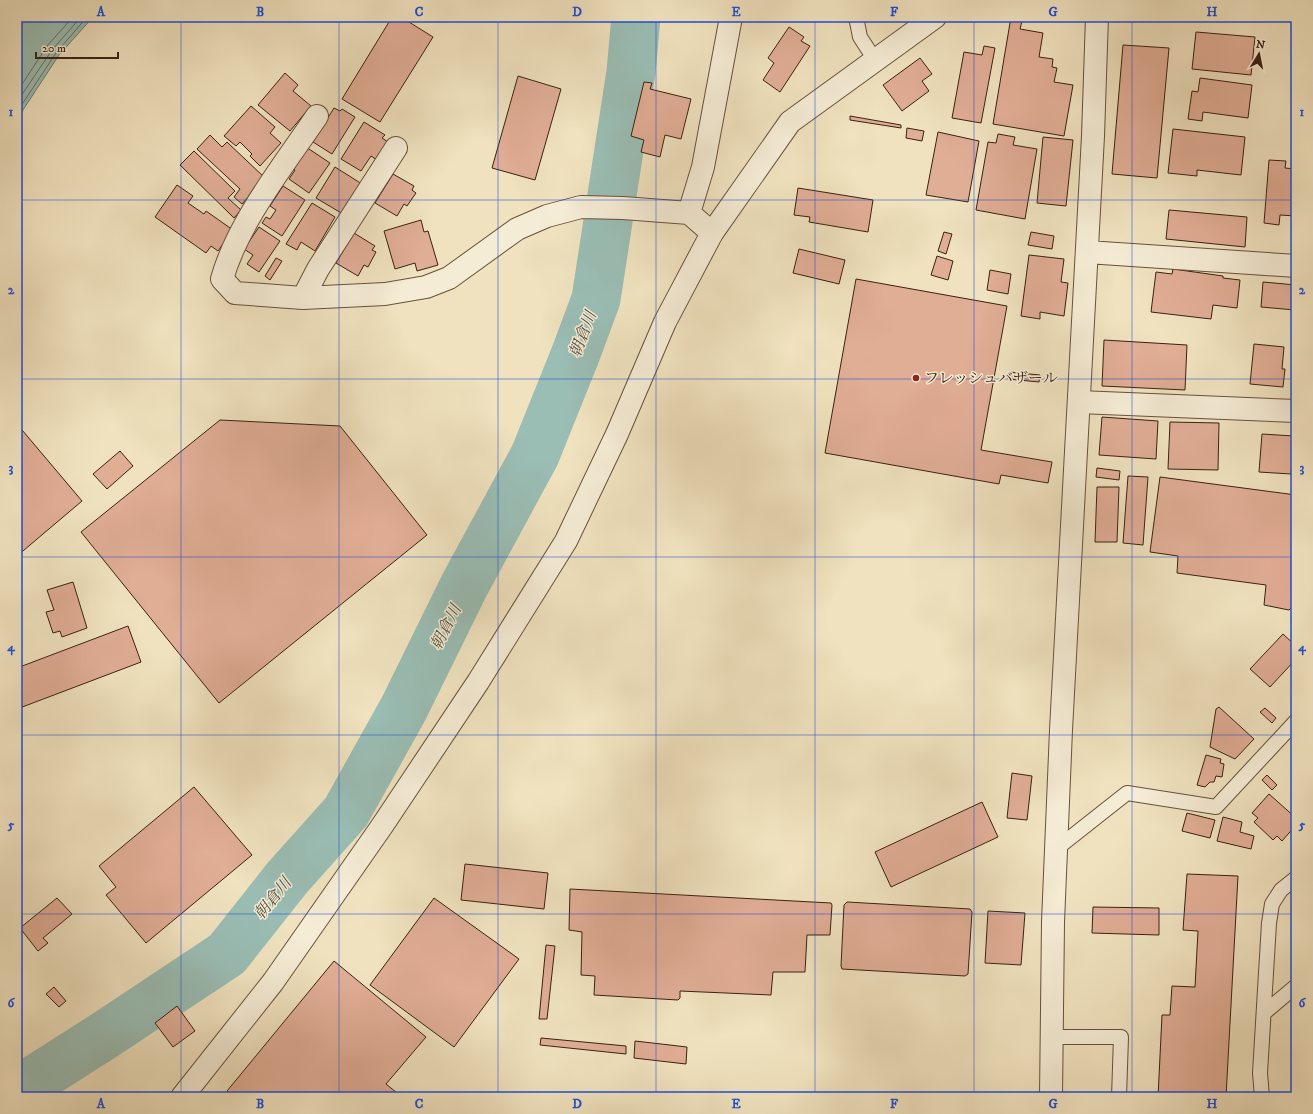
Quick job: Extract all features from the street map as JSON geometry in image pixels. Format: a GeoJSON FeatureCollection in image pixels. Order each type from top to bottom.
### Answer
{"type":"FeatureCollection","features":[{"type":"Feature","properties":{"kind":"street"},"geometry":{"type":"LineString","coordinates":[[689,213],[703,167],[731,17]]}},
{"type":"Feature","properties":{"kind":"street"},"geometry":{"type":"LineString","coordinates":[[182,1097],[273,982],[382,826],[478,682],[566,541],[617,434],[665,322],[712,233],[790,122],[935,17]]}},
{"type":"Feature","properties":{"kind":"street"},"geometry":{"type":"LineString","coordinates":[[1051,1097],[1053,922],[1056,848],[1087,252],[1097,17]]}},
{"type":"Feature","properties":{"kind":"street"},"geometry":{"type":"LineString","coordinates":[[317,116],[254,210],[228,260],[222,279],[235,293],[304,298],[385,294],[426,287],[449,278],[517,229],[547,216],[581,207],[622,208],[689,213],[712,233]]}},
{"type":"Feature","properties":{"kind":"street"},"geometry":{"type":"LineString","coordinates":[[304,298],[318,269],[396,148]]}},
{"type":"Feature","properties":{"kind":"street"},"geometry":{"type":"LineString","coordinates":[[1087,252],[1296,266]]}},
{"type":"Feature","properties":{"kind":"street"},"geometry":{"type":"LineString","coordinates":[[1079,402],[1296,411]]}},
{"type":"Feature","properties":{"kind":"lane"},"geometry":{"type":"LineString","coordinates":[[856,17],[860,37],[875,60]]}},
{"type":"Feature","properties":{"kind":"lane"},"geometry":{"type":"LineString","coordinates":[[1056,848],[1128,793],[1216,807],[1296,721]]}},
{"type":"Feature","properties":{"kind":"lane"},"geometry":{"type":"LineString","coordinates":[[1262,1097],[1260,1073],[1269,923],[1272,904],[1281,890],[1295,881]]}},
{"type":"Feature","properties":{"kind":"lane"},"geometry":{"type":"LineString","coordinates":[[1264,1013],[1296,986]]}},
{"type":"Feature","properties":{"kind":"lane"},"geometry":{"type":"LineString","coordinates":[[1052,1037],[1121,1037],[1119,1097]]}},
{"type":"Feature","properties":{"kind":"water"},"geometry":{"type":"Polygon","coordinates":[[[17,17],[93,17],[59,55],[17,119],[17,17]]]}},
{"type":"Feature","properties":{"kind":"building"},"geometry":{"type":"Polygon","coordinates":[[[392,17],[401,17],[433,37],[380,122],[342,99],[392,17]]]}},
{"type":"Feature","properties":{"kind":"building"},"geometry":{"type":"Polygon","coordinates":[[[1011,17],[1023,17],[1020,29],[1043,33],[1039,57],[1053,59],[1052,67],[1057,68],[1054,82],[1073,85],[1064,136],[993,124],[1011,17]]]}},
{"type":"Feature","properties":{"kind":"building"},"geometry":{"type":"Polygon","coordinates":[[[789,27],[804,37],[801,41],[810,46],[780,92],[763,80],[774,63],[768,58],[789,27]]]}},
{"type":"Feature","properties":{"kind":"building"},"geometry":{"type":"Polygon","coordinates":[[[1196,32],[1255,37],[1251,75],[1192,69],[1196,32]]]}},
{"type":"Feature","properties":{"kind":"building"},"geometry":{"type":"Polygon","coordinates":[[[1123,45],[1169,48],[1157,178],[1112,174],[1123,45]]]}},
{"type":"Feature","properties":{"kind":"building"},"geometry":{"type":"Polygon","coordinates":[[[984,46],[995,48],[981,123],[952,118],[964,52],[982,55],[984,46]]]}},
{"type":"Feature","properties":{"kind":"building"},"geometry":{"type":"Polygon","coordinates":[[[920,58],[932,74],[922,81],[929,91],[902,111],[883,85],[920,58]]]}},
{"type":"Feature","properties":{"kind":"building"},"geometry":{"type":"Polygon","coordinates":[[[285,73],[298,85],[293,91],[311,106],[290,131],[258,105],[285,73]]]}},
{"type":"Feature","properties":{"kind":"building"},"geometry":{"type":"Polygon","coordinates":[[[518,76],[561,89],[535,180],[492,168],[518,76]]]}},
{"type":"Feature","properties":{"kind":"building"},"geometry":{"type":"Polygon","coordinates":[[[1200,78],[1252,85],[1248,118],[1203,112],[1202,121],[1188,119],[1192,91],[1198,92],[1200,78]]]}},
{"type":"Feature","properties":{"kind":"building"},"geometry":{"type":"Polygon","coordinates":[[[644,82],[652,83],[650,89],[691,99],[681,139],[665,135],[660,157],[641,152],[644,140],[631,136],[644,82]]]}},
{"type":"Feature","properties":{"kind":"building"},"geometry":{"type":"Polygon","coordinates":[[[251,106],[275,127],[270,133],[281,143],[260,166],[250,156],[252,154],[240,142],[236,146],[224,136],[251,106]]]}},
{"type":"Feature","properties":{"kind":"building"},"geometry":{"type":"Polygon","coordinates":[[[334,108],[340,111],[342,109],[355,117],[332,154],[313,142],[334,108]]]}},
{"type":"Feature","properties":{"kind":"building"},"geometry":{"type":"Polygon","coordinates":[[[850,116],[901,125],[901,128],[850,120],[850,116]]]}},
{"type":"Feature","properties":{"kind":"building"},"geometry":{"type":"Polygon","coordinates":[[[364,122],[385,135],[382,138],[388,142],[377,160],[371,156],[361,171],[341,159],[364,122]]]}},
{"type":"Feature","properties":{"kind":"building"},"geometry":{"type":"Polygon","coordinates":[[[907,128],[924,131],[922,141],[906,138],[907,128]]]}},
{"type":"Feature","properties":{"kind":"building"},"geometry":{"type":"Polygon","coordinates":[[[1173,129],[1245,137],[1241,175],[1197,170],[1197,176],[1168,173],[1173,129]]]}},
{"type":"Feature","properties":{"kind":"building"},"geometry":{"type":"Polygon","coordinates":[[[938,132],[979,141],[968,202],[926,195],[938,132]]]}},
{"type":"Feature","properties":{"kind":"building"},"geometry":{"type":"Polygon","coordinates":[[[998,134],[1015,137],[1013,145],[1037,149],[1025,219],[976,210],[988,142],[996,143],[998,134]]]}},
{"type":"Feature","properties":{"kind":"building"},"geometry":{"type":"Polygon","coordinates":[[[210,135],[222,147],[227,142],[265,178],[242,204],[234,197],[240,189],[197,149],[210,135]]]}},
{"type":"Feature","properties":{"kind":"building"},"geometry":{"type":"Polygon","coordinates":[[[1043,137],[1073,140],[1066,206],[1037,203],[1043,137]]]}},
{"type":"Feature","properties":{"kind":"building"},"geometry":{"type":"Polygon","coordinates":[[[306,147],[330,163],[309,193],[289,179],[295,170],[292,167],[306,147]]]}},
{"type":"Feature","properties":{"kind":"building"},"geometry":{"type":"Polygon","coordinates":[[[194,151],[235,191],[228,198],[241,210],[234,218],[180,165],[194,151]]]}},
{"type":"Feature","properties":{"kind":"building"},"geometry":{"type":"Polygon","coordinates":[[[1269,160],[1286,161],[1285,168],[1296,169],[1296,216],[1280,215],[1279,225],[1264,223],[1269,160]]]}},
{"type":"Feature","properties":{"kind":"building"},"geometry":{"type":"Polygon","coordinates":[[[335,167],[362,184],[343,214],[316,198],[335,167]]]}},
{"type":"Feature","properties":{"kind":"building"},"geometry":{"type":"Polygon","coordinates":[[[393,174],[414,186],[412,190],[416,193],[407,206],[404,204],[397,216],[375,203],[393,174]]]}},
{"type":"Feature","properties":{"kind":"building"},"geometry":{"type":"Polygon","coordinates":[[[177,185],[193,196],[188,203],[204,214],[206,211],[233,230],[218,251],[211,246],[206,253],[155,217],[177,185]]]}},
{"type":"Feature","properties":{"kind":"building"},"geometry":{"type":"Polygon","coordinates":[[[283,186],[305,200],[282,236],[262,223],[266,217],[270,219],[276,210],[270,206],[283,186]]]}},
{"type":"Feature","properties":{"kind":"building"},"geometry":{"type":"Polygon","coordinates":[[[798,188],[873,200],[868,232],[809,222],[810,217],[794,215],[798,188]]]}},
{"type":"Feature","properties":{"kind":"building"},"geometry":{"type":"Polygon","coordinates":[[[312,203],[335,217],[315,251],[301,242],[297,250],[286,244],[312,203]]]}},
{"type":"Feature","properties":{"kind":"building"},"geometry":{"type":"Polygon","coordinates":[[[1169,210],[1247,217],[1245,247],[1166,239],[1169,210]]]}},
{"type":"Feature","properties":{"kind":"building"},"geometry":{"type":"Polygon","coordinates":[[[421,220],[424,232],[428,231],[438,265],[417,271],[415,263],[395,269],[384,231],[421,220]]]}},
{"type":"Feature","properties":{"kind":"building"},"geometry":{"type":"Polygon","coordinates":[[[259,227],[280,241],[259,272],[247,264],[253,255],[244,249],[259,227]]]}},
{"type":"Feature","properties":{"kind":"building"},"geometry":{"type":"Polygon","coordinates":[[[944,232],[952,234],[946,254],[938,251],[944,232]]]}},
{"type":"Feature","properties":{"kind":"building"},"geometry":{"type":"Polygon","coordinates":[[[1031,232],[1054,236],[1052,249],[1028,245],[1031,232]]]}},
{"type":"Feature","properties":{"kind":"building"},"geometry":{"type":"Polygon","coordinates":[[[354,233],[375,246],[372,250],[376,252],[368,267],[364,265],[358,276],[336,263],[354,233]]]}},
{"type":"Feature","properties":{"kind":"building"},"geometry":{"type":"Polygon","coordinates":[[[799,249],[845,260],[839,284],[793,273],[799,249]]]}},
{"type":"Feature","properties":{"kind":"building"},"geometry":{"type":"Polygon","coordinates":[[[1029,255],[1064,259],[1061,282],[1068,283],[1064,316],[1040,312],[1040,319],[1021,316],[1029,255]]]}},
{"type":"Feature","properties":{"kind":"building"},"geometry":{"type":"Polygon","coordinates":[[[937,256],[953,261],[948,280],[931,275],[937,256]]]}},
{"type":"Feature","properties":{"kind":"building"},"geometry":{"type":"Polygon","coordinates":[[[276,258],[282,261],[270,280],[265,276],[276,258]]]}},
{"type":"Feature","properties":{"kind":"building"},"geometry":{"type":"Polygon","coordinates":[[[1173,269],[1240,280],[1237,308],[1213,305],[1211,319],[1151,312],[1156,272],[1172,274],[1173,269]]]}},
{"type":"Feature","properties":{"kind":"building"},"geometry":{"type":"Polygon","coordinates":[[[990,270],[1011,274],[1008,294],[987,290],[990,270]]]}},
{"type":"Feature","properties":{"kind":"building","name":"フレッシュバザール"},"geometry":{"type":"Polygon","coordinates":[[[856,279],[1007,306],[981,450],[1052,462],[1048,483],[1001,475],[999,484],[825,453],[856,279]]]}},
{"type":"Feature","properties":{"kind":"building"},"geometry":{"type":"Polygon","coordinates":[[[1263,282],[1296,285],[1295,310],[1261,307],[1263,282]]]}},
{"type":"Feature","properties":{"kind":"building"},"geometry":{"type":"Polygon","coordinates":[[[1104,340],[1187,345],[1185,390],[1102,386],[1104,340]]]}},
{"type":"Feature","properties":{"kind":"building"},"geometry":{"type":"Polygon","coordinates":[[[1254,344],[1284,347],[1282,369],[1285,369],[1283,387],[1250,384],[1254,344]]]}},
{"type":"Feature","properties":{"kind":"building"},"geometry":{"type":"Polygon","coordinates":[[[1009,372],[1040,375],[1039,382],[1008,379],[1009,372]]]}},
{"type":"Feature","properties":{"kind":"building"},"geometry":{"type":"Polygon","coordinates":[[[1102,417],[1158,421],[1156,459],[1099,455],[1102,417]]]}},
{"type":"Feature","properties":{"kind":"building"},"geometry":{"type":"Polygon","coordinates":[[[220,420],[340,426],[427,535],[219,703],[81,532],[220,420]]]}},
{"type":"Feature","properties":{"kind":"building"},"geometry":{"type":"Polygon","coordinates":[[[1170,422],[1219,423],[1218,470],[1168,469],[1170,422]]]}},
{"type":"Feature","properties":{"kind":"building"},"geometry":{"type":"Polygon","coordinates":[[[17,424],[82,501],[17,556],[17,424]]]}},
{"type":"Feature","properties":{"kind":"building"},"geometry":{"type":"Polygon","coordinates":[[[1262,434],[1294,436],[1291,474],[1259,472],[1262,434]]]}},
{"type":"Feature","properties":{"kind":"building"},"geometry":{"type":"Polygon","coordinates":[[[120,451],[133,466],[107,489],[93,474],[120,451]]]}},
{"type":"Feature","properties":{"kind":"building"},"geometry":{"type":"Polygon","coordinates":[[[1097,468],[1120,471],[1119,480],[1096,477],[1097,468]]]}},
{"type":"Feature","properties":{"kind":"building"},"geometry":{"type":"Polygon","coordinates":[[[1128,476],[1148,477],[1143,545],[1123,543],[1128,476]]]}},
{"type":"Feature","properties":{"kind":"building"},"geometry":{"type":"Polygon","coordinates":[[[1160,477],[1296,495],[1296,604],[1289,610],[1264,605],[1266,585],[1177,573],[1178,556],[1150,552],[1160,477]]]}},
{"type":"Feature","properties":{"kind":"building"},"geometry":{"type":"Polygon","coordinates":[[[1097,487],[1119,487],[1117,542],[1095,542],[1097,487]]]}},
{"type":"Feature","properties":{"kind":"building"},"geometry":{"type":"Polygon","coordinates":[[[73,582],[87,628],[62,637],[60,631],[53,633],[46,612],[54,610],[47,590],[73,582]]]}},
{"type":"Feature","properties":{"kind":"building"},"geometry":{"type":"Polygon","coordinates":[[[128,626],[141,662],[17,709],[17,668],[128,626]]]}},
{"type":"Feature","properties":{"kind":"building"},"geometry":{"type":"Polygon","coordinates":[[[1283,634],[1296,646],[1296,659],[1270,687],[1250,669],[1283,634]]]}},
{"type":"Feature","properties":{"kind":"building"},"geometry":{"type":"Polygon","coordinates":[[[1219,707],[1254,739],[1235,759],[1210,747],[1216,709],[1219,707]]]}},
{"type":"Feature","properties":{"kind":"building"},"geometry":{"type":"Polygon","coordinates":[[[1265,708],[1276,718],[1272,723],[1260,712],[1265,708]]]}},
{"type":"Feature","properties":{"kind":"building"},"geometry":{"type":"Polygon","coordinates":[[[1206,755],[1221,759],[1220,763],[1224,764],[1222,777],[1216,776],[1214,782],[1210,782],[1205,787],[1197,785],[1206,755]]]}},
{"type":"Feature","properties":{"kind":"building"},"geometry":{"type":"Polygon","coordinates":[[[1012,773],[1032,776],[1027,820],[1007,818],[1012,773]]]}},
{"type":"Feature","properties":{"kind":"building"},"geometry":{"type":"Polygon","coordinates":[[[1267,775],[1277,785],[1272,790],[1262,780],[1267,775]]]}},
{"type":"Feature","properties":{"kind":"building"},"geometry":{"type":"Polygon","coordinates":[[[194,787],[252,855],[146,943],[106,895],[116,887],[99,866],[194,787]]]}},
{"type":"Feature","properties":{"kind":"building"},"geometry":{"type":"Polygon","coordinates":[[[1269,794],[1296,818],[1296,825],[1282,841],[1277,836],[1273,840],[1254,822],[1258,818],[1252,813],[1269,794]]]}},
{"type":"Feature","properties":{"kind":"building"},"geometry":{"type":"Polygon","coordinates":[[[982,802],[998,837],[891,887],[875,852],[982,802]]]}},
{"type":"Feature","properties":{"kind":"building"},"geometry":{"type":"Polygon","coordinates":[[[1187,813],[1215,820],[1210,838],[1182,831],[1187,813]]]}},
{"type":"Feature","properties":{"kind":"building"},"geometry":{"type":"Polygon","coordinates":[[[1223,817],[1242,822],[1240,832],[1254,836],[1251,849],[1217,841],[1223,817]]]}},
{"type":"Feature","properties":{"kind":"building"},"geometry":{"type":"Polygon","coordinates":[[[465,864],[548,873],[544,909],[461,900],[465,864]]]}},
{"type":"Feature","properties":{"kind":"building"},"geometry":{"type":"Polygon","coordinates":[[[1187,874],[1238,876],[1226,1097],[1158,1097],[1162,1015],[1170,1015],[1172,986],[1195,987],[1198,931],[1183,930],[1187,874]]]}},
{"type":"Feature","properties":{"kind":"building"},"geometry":{"type":"Polygon","coordinates":[[[570,889],[831,903],[830,935],[807,935],[805,972],[773,972],[771,995],[680,991],[680,998],[678,1000],[594,995],[595,976],[581,975],[582,932],[569,930],[570,889]]]}},
{"type":"Feature","properties":{"kind":"building"},"geometry":{"type":"Polygon","coordinates":[[[57,898],[72,914],[43,938],[48,943],[38,951],[20,928],[57,898]]]}},
{"type":"Feature","properties":{"kind":"building"},"geometry":{"type":"Polygon","coordinates":[[[434,898],[519,959],[454,1047],[370,985],[434,898]]]}},
{"type":"Feature","properties":{"kind":"building"},"geometry":{"type":"Polygon","coordinates":[[[847,902],[970,909],[972,912],[968,974],[965,976],[842,969],[844,905],[847,902]]]}},
{"type":"Feature","properties":{"kind":"building"},"geometry":{"type":"Polygon","coordinates":[[[1093,907],[1159,908],[1159,935],[1092,933],[1093,907]]]}},
{"type":"Feature","properties":{"kind":"building"},"geometry":{"type":"Polygon","coordinates":[[[988,911],[1025,913],[1021,965],[985,963],[988,911]]]}},
{"type":"Feature","properties":{"kind":"building"},"geometry":{"type":"Polygon","coordinates":[[[546,945],[555,946],[547,1019],[539,1019],[546,945]]]}},
{"type":"Feature","properties":{"kind":"building"},"geometry":{"type":"Polygon","coordinates":[[[334,961],[426,1037],[386,1084],[402,1097],[234,1097],[227,1091],[334,961]]]}},
{"type":"Feature","properties":{"kind":"building"},"geometry":{"type":"Polygon","coordinates":[[[54,987],[66,1001],[59,1007],[46,994],[54,987]]]}},
{"type":"Feature","properties":{"kind":"building"},"geometry":{"type":"Polygon","coordinates":[[[177,1006],[195,1031],[173,1047],[155,1023],[177,1006]]]}},
{"type":"Feature","properties":{"kind":"building"},"geometry":{"type":"Polygon","coordinates":[[[541,1038],[626,1046],[626,1054],[540,1045],[541,1038]]]}},
{"type":"Feature","properties":{"kind":"building"},"geometry":{"type":"Polygon","coordinates":[[[635,1041],[687,1047],[686,1064],[634,1058],[635,1041]]]}},
{"type":"Feature","properties":{"kind":"building"},"geometry":{"type":"Polygon","coordinates":[[[955,1094],[1027,1094],[1027,1097],[955,1097],[955,1094]]]}},
{"type":"Feature","properties":{"kind":"waterway","name":"朝倉川"},"geometry":{"type":"LineString","coordinates":[[17,1091],[227,954],[287,878],[346,812],[404,708],[464,586],[535,455],[596,299],[631,72],[636,17]]}},
{"type":"Feature","properties":{"kind":"place","name":"フレッシュバザール"},"geometry":{"type":"Point","coordinates":[916,378]}}]}
